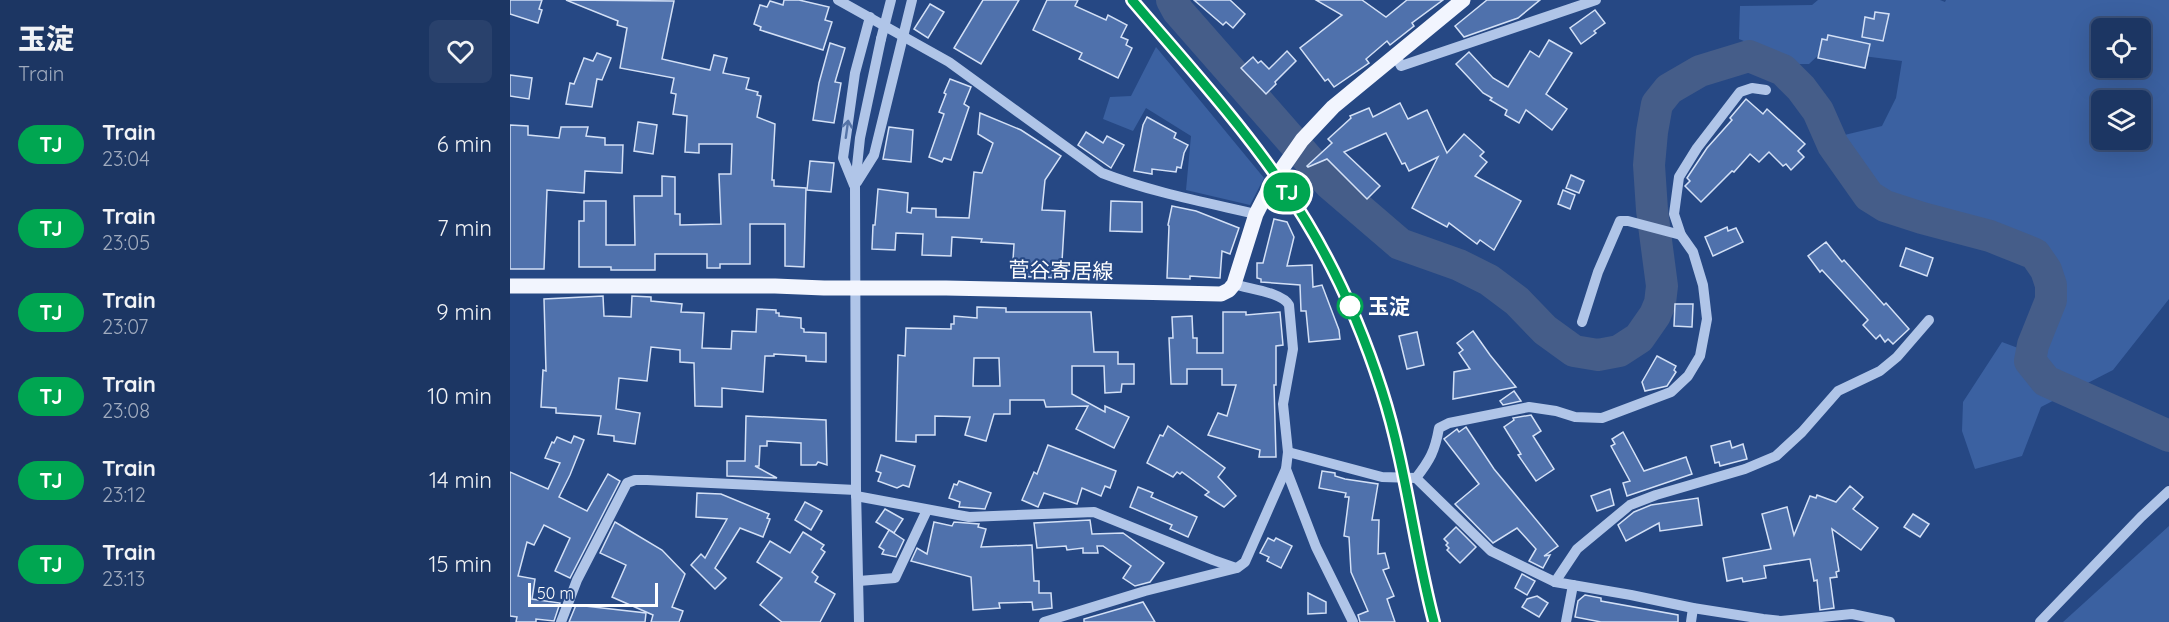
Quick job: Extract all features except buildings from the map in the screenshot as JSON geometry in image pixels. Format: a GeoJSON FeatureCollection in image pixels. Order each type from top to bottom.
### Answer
{"type":"FeatureCollection","features":[{"type":"Feature","properties":{"kind":"main road"},"geometry":{"type":"LineString","coordinates":[[1234,284],[1256,214],[1285,163],[1302,140],[1333,107],[1463,0]]}},
{"type":"Feature","properties":{"kind":"main road","name":"菅谷寄居線"},"geometry":{"type":"LineString","coordinates":[[510,286],[775,285],[1221,294],[1234,284]]}},
{"type":"Feature","properties":{"kind":"street"},"geometry":{"type":"LineString","coordinates":[[838,0],[949,62],[1102,173],[1158,191],[1256,214]]}},
{"type":"Feature","properties":{"kind":"street"},"geometry":{"type":"LineString","coordinates":[[858,622],[855,185],[860,138],[891,0]]}},
{"type":"Feature","properties":{"kind":"street"},"geometry":{"type":"LineString","coordinates":[[855,185],[874,155],[912,0]]}},
{"type":"Feature","properties":{"kind":"street"},"geometry":{"type":"LineString","coordinates":[[1396,56],[1401,66],[1596,0]]}},
{"type":"Feature","properties":{"kind":"street"},"geometry":{"type":"LineString","coordinates":[[855,185],[843,158],[855,74],[870,16]]}},
{"type":"Feature","properties":{"kind":"street"},"geometry":{"type":"LineString","coordinates":[[1416,478],[1431,459],[1439,428],[1449,423],[1529,407],[1557,411],[1575,417],[1602,418],[1671,392],[1688,376],[1700,356],[1707,319],[1703,285],[1693,252],[1681,235],[1674,214],[1679,177],[1697,148],[1740,92],[1752,88],[1766,90]]}},
{"type":"Feature","properties":{"kind":"street"},"geometry":{"type":"LineString","coordinates":[[1582,322],[1598,272],[1620,221],[1628,220],[1681,235]]}},
{"type":"Feature","properties":{"kind":"street"},"geometry":{"type":"LineString","coordinates":[[1044,622],[1145,591],[1237,568],[1245,562],[1286,469],[1288,452],[1283,404],[1293,349],[1287,300],[1278,295],[1234,284]]}},
{"type":"Feature","properties":{"kind":"street"},"geometry":{"type":"LineString","coordinates":[[1555,582],[1576,549],[1630,505],[1745,469],[1776,456],[1802,432],[1839,391],[1880,371],[1897,357],[1929,320]]}},
{"type":"Feature","properties":{"kind":"street"},"geometry":{"type":"LineString","coordinates":[[1288,452],[1382,477],[1416,478],[1491,551],[1555,582],[1693,608],[1781,621],[1852,614],[1890,622]]}},
{"type":"Feature","properties":{"kind":"street"},"geometry":{"type":"LineString","coordinates":[[1286,469],[1316,547],[1353,622]]}},
{"type":"Feature","properties":{"kind":"street"},"geometry":{"type":"LineString","coordinates":[[561,622],[577,580],[627,483],[635,480],[856,493],[927,510],[969,517],[1094,512],[1237,568]]}},
{"type":"Feature","properties":{"kind":"street"},"geometry":{"type":"LineString","coordinates":[[2040,622],[2169,491]]}},
{"type":"Feature","properties":{"kind":"street"},"geometry":{"type":"LineString","coordinates":[[859,581],[895,578],[927,510]]}},
{"type":"Feature","properties":{"kind":"street"},"geometry":{"type":"LineString","coordinates":[[1566,622],[1573,585]]}},
{"type":"Feature","properties":{"kind":"street"},"geometry":{"type":"LineString","coordinates":[[1691,622],[1693,608]]}},
{"type":"Feature","properties":{"kind":"shaded area"},"geometry":{"type":"Polygon","coordinates":[[[1818,0],[1940,0],[1945,2],[1946,0],[2169,0],[2169,299],[2113,370],[2041,407],[2022,456],[1975,469],[1962,431],[1963,402],[2002,342],[2026,351],[2048,326],[2057,297],[2056,279],[2050,264],[2017,233],[1888,202],[1870,189],[1857,174],[1836,137],[1882,126],[1896,98],[1902,61],[1863,56],[1830,44],[1809,64],[1799,64],[1739,39],[1740,6],[1812,5],[1818,0]]]}},
{"type":"Feature","properties":{"kind":"shaded area"},"geometry":{"type":"Polygon","coordinates":[[[1156,47],[1264,178],[1250,205],[1186,190],[1191,136],[1146,108],[1133,131],[1103,119],[1110,97],[1131,96],[1156,47]]]}},
{"type":"Feature","properties":{"kind":"shaded area"},"geometry":{"type":"Polygon","coordinates":[[[2169,526],[2169,622],[2063,622],[2169,526]]]}},
{"type":"Feature","properties":{"kind":"waterway"},"geometry":{"type":"LineString","coordinates":[[1172,0],[1178,11],[1329,183],[1400,244],[1459,265],[1489,280],[1517,301],[1545,330],[1574,351],[1598,355],[1619,351],[1639,338],[1655,315],[1660,303],[1662,286],[1652,210],[1649,165],[1657,104],[1669,89],[1700,71],[1749,56],[1783,70],[1801,88],[1818,111],[1833,145],[1869,196],[1885,206],[1990,236],[2035,254],[2046,270],[2051,285],[2051,300],[2033,345],[2030,361],[2046,381],[2169,436]]}},
{"type":"Feature","properties":{"kind":"railway"},"geometry":{"type":"LineString","coordinates":[[1132,0],[1249,139],[1300,211],[1328,260],[1363,337],[1382,391],[1404,477],[1434,622]]}},
{"type":"Feature","properties":{"kind":"train","name":"TJ"},"geometry":{"type":"LineString","coordinates":[[1132,0],[1267,163],[1297,207],[1334,270],[1368,348],[1383,394],[1434,622]]}},
{"type":"Feature","properties":{"kind":"place","name":"玉淀"},"geometry":{"type":"Point","coordinates":[1350,306]}}]}
